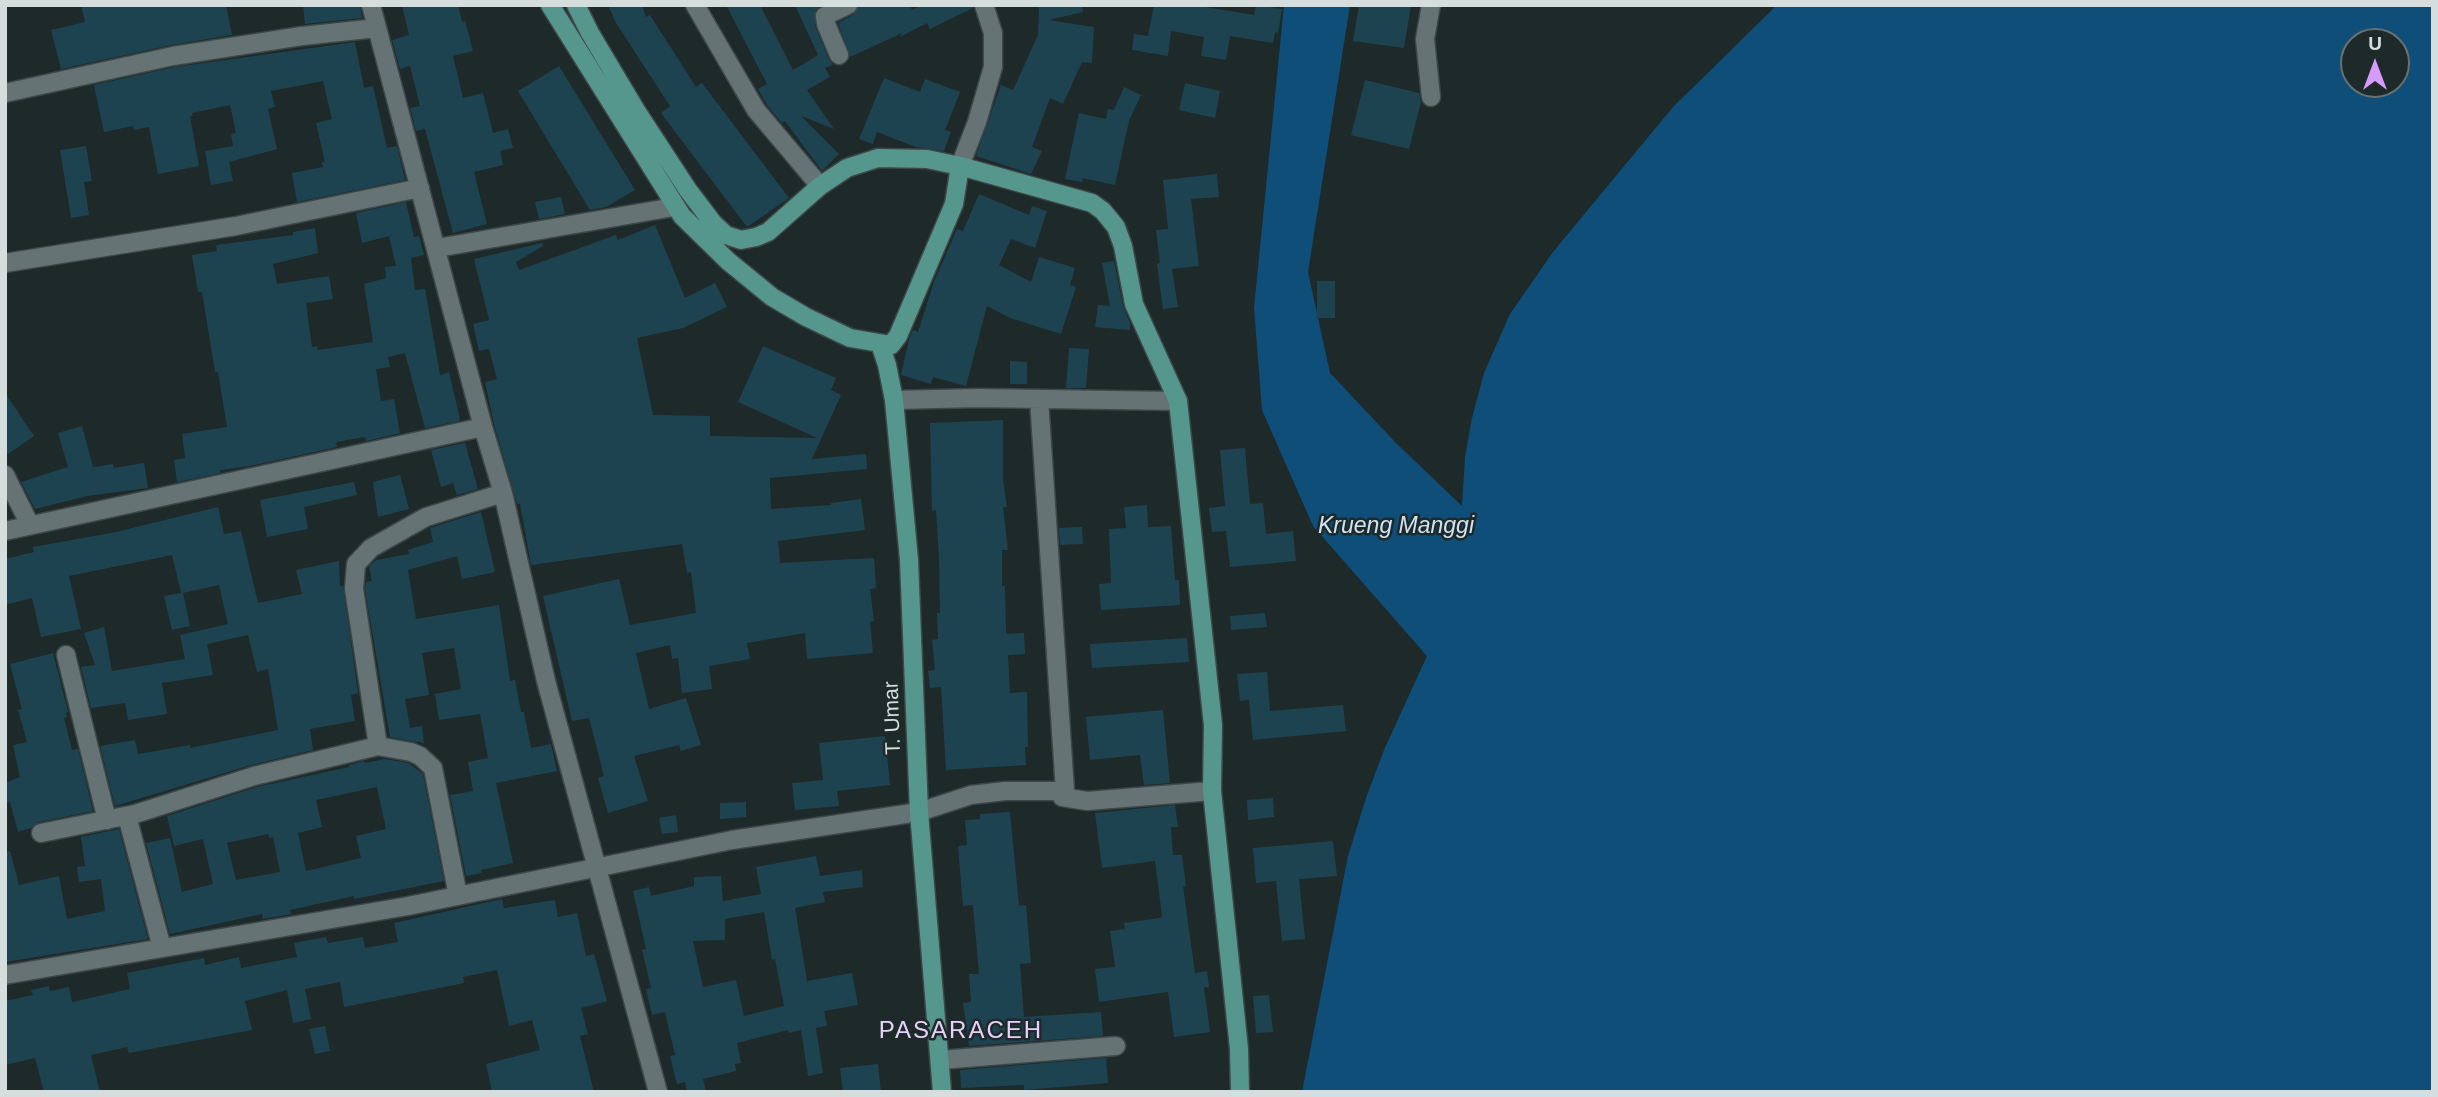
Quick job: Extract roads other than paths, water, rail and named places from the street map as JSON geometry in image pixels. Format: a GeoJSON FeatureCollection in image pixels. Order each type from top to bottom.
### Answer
{"type":"FeatureCollection","features":[{"type":"Feature","properties":{"kind":"main road"},"geometry":{"type":"LineString","coordinates":[[550,5],[674,207],[706,242],[772,297],[837,333],[858,341],[891,345],[898,337],[954,204],[960,166]]}},
{"type":"Feature","properties":{"kind":"main road"},"geometry":{"type":"LineString","coordinates":[[576,5],[637,112],[688,190],[718,230],[726,235],[741,240],[756,237],[777,225],[820,186],[846,168],[878,158],[927,159],[960,166],[1092,204],[1103,211],[1120,235],[1134,304],[1178,401],[1213,725],[1212,791],[1239,1049],[1240,1092]]}},
{"type":"Feature","properties":{"kind":"main road","name":"T. Umar"},"geometry":{"type":"LineString","coordinates":[[880,344],[894,400],[909,561],[919,812],[942,1092]]}},
{"type":"Feature","properties":{"kind":"street"},"geometry":{"type":"LineString","coordinates":[[371,5],[503,493],[546,681],[658,1092]]}},
{"type":"Feature","properties":{"kind":"street"},"geometry":{"type":"LineString","coordinates":[[695,5],[756,110],[820,186]]}},
{"type":"Feature","properties":{"kind":"street"},"geometry":{"type":"LineString","coordinates":[[839,55],[825,16],[848,5]]}},
{"type":"Feature","properties":{"kind":"street"},"geometry":{"type":"LineString","coordinates":[[960,166],[993,67],[993,33],[984,5]]}},
{"type":"Feature","properties":{"kind":"street"},"geometry":{"type":"LineString","coordinates":[[1431,5],[1425,39],[1431,97]]}},
{"type":"Feature","properties":{"kind":"street"},"geometry":{"type":"LineString","coordinates":[[5,93],[173,56],[302,36],[377,28]]}},
{"type":"Feature","properties":{"kind":"street"},"geometry":{"type":"LineString","coordinates":[[5,263],[236,226],[420,188]]}},
{"type":"Feature","properties":{"kind":"street"},"geometry":{"type":"LineString","coordinates":[[437,248],[674,207]]}},
{"type":"Feature","properties":{"kind":"street"},"geometry":{"type":"LineString","coordinates":[[1039,399],[1065,790],[1062,797],[1087,801],[1212,791]]}},
{"type":"Feature","properties":{"kind":"street"},"geometry":{"type":"LineString","coordinates":[[894,400],[1178,401]]}},
{"type":"Feature","properties":{"kind":"street"},"geometry":{"type":"LineString","coordinates":[[5,531],[483,427]]}},
{"type":"Feature","properties":{"kind":"street"},"geometry":{"type":"LineString","coordinates":[[5,475],[30,526]]}},
{"type":"Feature","properties":{"kind":"street"},"geometry":{"type":"LineString","coordinates":[[378,746],[354,589],[356,564],[371,548],[426,517],[503,493]]}},
{"type":"Feature","properties":{"kind":"street"},"geometry":{"type":"LineString","coordinates":[[66,655],[107,820]]}},
{"type":"Feature","properties":{"kind":"street"},"geometry":{"type":"LineString","coordinates":[[41,834],[127,816],[254,776],[378,746],[411,752],[433,768],[458,895]]}},
{"type":"Feature","properties":{"kind":"street"},"geometry":{"type":"LineString","coordinates":[[5,975],[458,895],[732,841],[919,812],[971,795],[1065,790]]}},
{"type":"Feature","properties":{"kind":"street"},"geometry":{"type":"LineString","coordinates":[[127,816],[162,948]]}},
{"type":"Feature","properties":{"kind":"street"},"geometry":{"type":"LineString","coordinates":[[940,1060],[1116,1046]]}},
{"type":"Feature","properties":{"kind":"water","name":"Krueng Manggi"},"geometry":{"type":"Polygon","coordinates":[[[1284,5],[1350,5],[1308,272],[1330,373],[1396,443],[1462,506],[1465,457],[1472,418],[1484,373],[1510,314],[1553,252],[1673,107],[1777,5],[2433,5],[2433,1092],[1302,1092],[1348,856],[1384,750],[1427,656],[1313,526],[1262,410],[1254,308],[1284,5]]]}},
{"type":"Feature","properties":{"kind":"district","name":"PASARACEH"},"geometry":{"type":"Point","coordinates":[961,1031]}}]}
